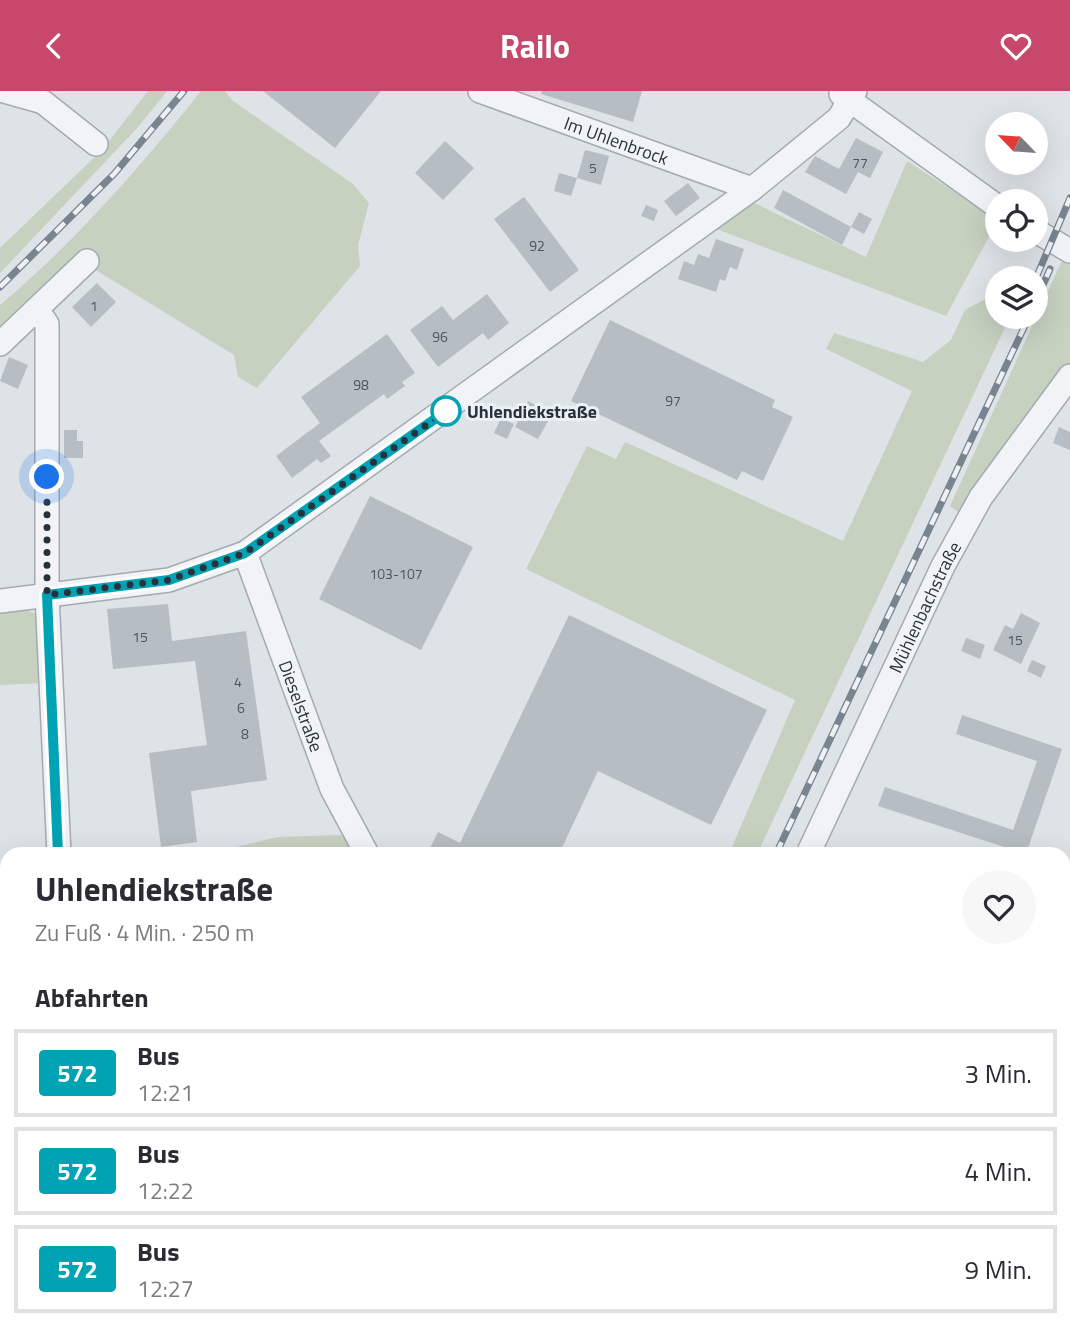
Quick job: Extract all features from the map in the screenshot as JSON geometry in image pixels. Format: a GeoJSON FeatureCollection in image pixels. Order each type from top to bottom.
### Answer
{"type":"FeatureCollection","features":[{"type":"Feature","properties":{"kind":"street"},"geometry":{"type":"LineString","coordinates":[[4,91],[43,102],[96,144]]}},
{"type":"Feature","properties":{"kind":"street","name":"Im Uhlenbrock"},"geometry":{"type":"LineString","coordinates":[[480,91],[752,190]]}},
{"type":"Feature","properties":{"kind":"street"},"geometry":{"type":"LineString","coordinates":[[0,601],[169,580],[245,553],[752,190],[839,118],[848,95],[985,197]]}},
{"type":"Feature","properties":{"kind":"street"},"geometry":{"type":"LineString","coordinates":[[1048,238],[1070,251]]}},
{"type":"Feature","properties":{"kind":"street"},"geometry":{"type":"LineString","coordinates":[[0,344],[87,261]]}},
{"type":"Feature","properties":{"kind":"street"},"geometry":{"type":"LineString","coordinates":[[38,310],[47,324],[47,595],[58,847]]}},
{"type":"Feature","properties":{"kind":"street","name":"Mühlenbachstraße"},"geometry":{"type":"LineString","coordinates":[[811,847],[943,566],[981,497],[1070,376]]}},
{"type":"Feature","properties":{"kind":"street","name":"Dieselstraße"},"geometry":{"type":"LineString","coordinates":[[245,553],[332,789],[362,847]]}},
{"type":"Feature","properties":{"kind":"green space"},"geometry":{"type":"Polygon","coordinates":[[[148,91],[167,91],[139,126],[0,273],[0,248],[103,149],[148,91]]]}},
{"type":"Feature","properties":{"kind":"green space"},"geometry":{"type":"Polygon","coordinates":[[[201,91],[225,91],[233,101],[353,184],[369,203],[358,245],[360,266],[257,388],[238,377],[234,355],[86,264],[0,343],[0,305],[54,256],[106,203],[201,91]]]}},
{"type":"Feature","properties":{"kind":"green space"},"geometry":{"type":"Polygon","coordinates":[[[907,161],[985,212],[985,244],[946,316],[711,227],[748,200],[866,257],[907,161]]]}},
{"type":"Feature","properties":{"kind":"green space"},"geometry":{"type":"Polygon","coordinates":[[[1070,243],[1070,363],[958,512],[950,506],[1031,329],[1048,329],[1048,291],[1070,243]]]}},
{"type":"Feature","properties":{"kind":"green space"},"geometry":{"type":"Polygon","coordinates":[[[985,299],[985,329],[1004,329],[760,847],[732,847],[795,700],[526,569],[587,446],[616,459],[625,442],[843,541],[912,391],[826,349],[834,333],[923,362],[951,340],[965,310],[985,299]]]}},
{"type":"Feature","properties":{"kind":"green space"},"geometry":{"type":"Polygon","coordinates":[[[18,606],[38,615],[44,683],[0,685],[0,607],[18,606]]]}},
{"type":"Feature","properties":{"kind":"green space"},"geometry":{"type":"Polygon","coordinates":[[[342,835],[351,847],[236,847],[278,837],[342,835]]]}},
{"type":"Feature","properties":{"kind":"building"},"geometry":{"type":"Polygon","coordinates":[[[263,91],[381,91],[335,148],[263,91]]]}},
{"type":"Feature","properties":{"kind":"building"},"geometry":{"type":"Polygon","coordinates":[[[542,91],[642,91],[633,122],[541,94],[542,91]]]}},
{"type":"Feature","properties":{"kind":"building"},"geometry":{"type":"Polygon","coordinates":[[[856,138],[883,152],[870,178],[858,172],[846,194],[805,172],[815,156],[839,169],[856,138]]]}},
{"type":"Feature","properties":{"kind":"building"},"geometry":{"type":"Polygon","coordinates":[[[445,141],[474,168],[443,200],[415,173],[445,141]]]}},
{"type":"Feature","properties":{"kind":"building"},"geometry":{"type":"Polygon","coordinates":[[[585,150],[609,156],[601,185],[577,178],[585,150]]]}},
{"type":"Feature","properties":{"kind":"building"},"geometry":{"type":"Polygon","coordinates":[[[559,173],[577,178],[571,196],[554,191],[559,173]]]}},
{"type":"Feature","properties":{"kind":"building"},"geometry":{"type":"Polygon","coordinates":[[[688,183],[700,198],[676,216],[664,201],[688,183]]]}},
{"type":"Feature","properties":{"kind":"building"},"geometry":{"type":"Polygon","coordinates":[[[783,190],[851,227],[842,245],[774,208],[783,190]]]}},
{"type":"Feature","properties":{"kind":"building"},"geometry":{"type":"Polygon","coordinates":[[[524,197],[579,270],[550,292],[494,219],[524,197]]]}},
{"type":"Feature","properties":{"kind":"building"},"geometry":{"type":"Polygon","coordinates":[[[646,205],[658,210],[654,221],[641,216],[646,205]]]}},
{"type":"Feature","properties":{"kind":"building"},"geometry":{"type":"Polygon","coordinates":[[[859,212],[872,219],[864,234],[851,227],[859,212]]]}},
{"type":"Feature","properties":{"kind":"building"},"geometry":{"type":"Polygon","coordinates":[[[716,239],[744,249],[737,270],[730,267],[725,281],[720,279],[716,292],[678,279],[684,261],[694,265],[698,254],[709,258],[716,239]]]}},
{"type":"Feature","properties":{"kind":"building"},"geometry":{"type":"Polygon","coordinates":[[[97,283],[116,302],[91,327],[72,307],[97,283]]]}},
{"type":"Feature","properties":{"kind":"building"},"geometry":{"type":"Polygon","coordinates":[[[487,294],[509,323],[488,340],[483,333],[438,367],[410,330],[442,306],[453,320],[487,294]]]}},
{"type":"Feature","properties":{"kind":"building"},"geometry":{"type":"Polygon","coordinates":[[[610,320],[775,400],[772,407],[793,417],[763,481],[742,471],[737,480],[571,401],[610,320]]]}},
{"type":"Feature","properties":{"kind":"building"},"geometry":{"type":"Polygon","coordinates":[[[387,334],[415,373],[402,382],[405,386],[387,399],[384,394],[319,441],[331,456],[321,463],[317,459],[292,478],[276,456],[320,423],[301,397],[387,334]]]}},
{"type":"Feature","properties":{"kind":"building"},"geometry":{"type":"Polygon","coordinates":[[[9,357],[28,365],[18,389],[0,381],[9,357]]]}},
{"type":"Feature","properties":{"kind":"building"},"geometry":{"type":"Polygon","coordinates":[[[528,401],[552,414],[538,439],[515,427],[528,401]]]}},
{"type":"Feature","properties":{"kind":"building"},"geometry":{"type":"Polygon","coordinates":[[[501,418],[514,424],[507,439],[494,433],[501,418]]]}},
{"type":"Feature","properties":{"kind":"building"},"geometry":{"type":"Polygon","coordinates":[[[1059,427],[1070,432],[1070,450],[1053,443],[1059,427]]]}},
{"type":"Feature","properties":{"kind":"building"},"geometry":{"type":"Polygon","coordinates":[[[64,430],[77,430],[77,441],[83,441],[83,458],[64,458],[64,430]]]}},
{"type":"Feature","properties":{"kind":"building"},"geometry":{"type":"Polygon","coordinates":[[[370,496],[473,547],[421,650],[319,599],[370,496]]]}},
{"type":"Feature","properties":{"kind":"building"},"geometry":{"type":"Polygon","coordinates":[[[168,604],[172,641],[246,631],[267,780],[191,791],[197,842],[161,847],[149,753],[207,745],[195,661],[113,669],[107,609],[168,604]]]}},
{"type":"Feature","properties":{"kind":"building"},"geometry":{"type":"Polygon","coordinates":[[[1021,613],[1040,623],[1021,664],[993,650],[1005,625],[1013,629],[1021,613]]]}},
{"type":"Feature","properties":{"kind":"building"},"geometry":{"type":"Polygon","coordinates":[[[569,615],[767,710],[711,825],[598,771],[562,847],[430,847],[438,832],[460,843],[569,615]]]}},
{"type":"Feature","properties":{"kind":"building"},"geometry":{"type":"Polygon","coordinates":[[[966,638],[985,645],[980,659],[961,651],[966,638]]]}},
{"type":"Feature","properties":{"kind":"building"},"geometry":{"type":"Polygon","coordinates":[[[1032,660],[1046,666],[1041,678],[1027,671],[1032,660]]]}},
{"type":"Feature","properties":{"kind":"building"},"geometry":{"type":"Polygon","coordinates":[[[962,715],[1062,749],[1028,847],[1004,847],[878,806],[885,787],[1013,830],[1037,761],[956,734],[962,715]]]}},
{"type":"Feature","properties":{"kind":"railway"},"geometry":{"type":"LineString","coordinates":[[0,287],[114,174],[184,91]]}},
{"type":"Feature","properties":{"kind":"railway"},"geometry":{"type":"LineString","coordinates":[[1041,266],[1070,198]]}},
{"type":"Feature","properties":{"kind":"railway"},"geometry":{"type":"LineString","coordinates":[[1048,274],[1050,269]]}},
{"type":"Feature","properties":{"kind":"railway"},"geometry":{"type":"LineString","coordinates":[[779,847],[1023,329]]}},
{"type":"Feature","properties":{"kind":"bus line","name":"572"},"geometry":{"type":"LineString","coordinates":[[58,847],[47,595],[169,580],[245,553],[449,409]]}},
{"type":"Feature","properties":{"kind":"place","name":"Uhlendiekstraße"},"geometry":{"type":"Point","coordinates":[446,411]}},
{"type":"Feature","properties":{"kind":"route"},"geometry":{"type":"LineString","coordinates":[[47,477],[47,595],[169,580],[245,553],[449,409],[446,411]]}}]}
